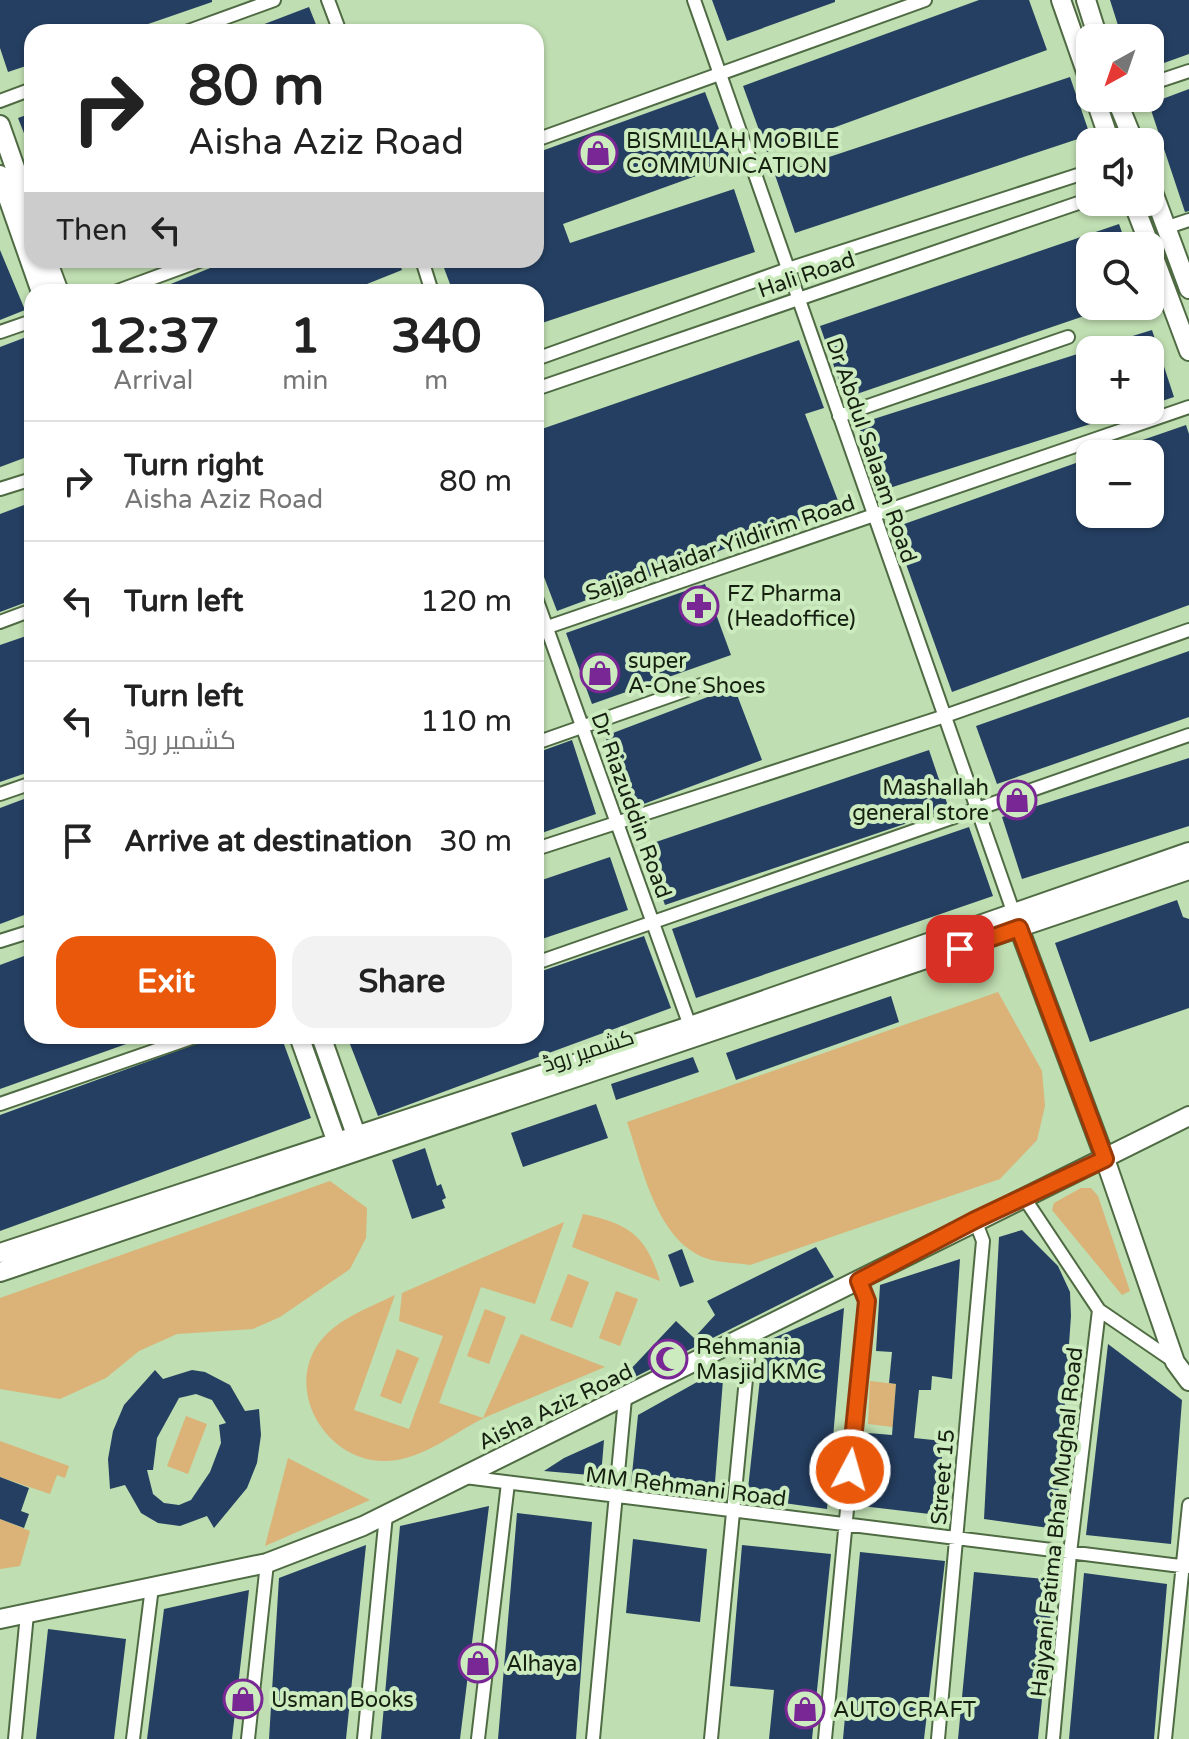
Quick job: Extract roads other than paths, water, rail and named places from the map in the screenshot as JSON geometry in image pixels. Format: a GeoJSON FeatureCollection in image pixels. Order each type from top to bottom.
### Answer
{"type":"FeatureCollection","features":[{"type":"Feature","properties":{"kind":"main road"},"geometry":{"type":"LineString","coordinates":[[1061,0],[1076,43]]}},
{"type":"Feature","properties":{"kind":"main road"},"geometry":{"type":"LineString","coordinates":[[1086,0],[1094,24]]}},
{"type":"Feature","properties":{"kind":"main road"},"geometry":{"type":"LineString","coordinates":[[0,125],[24,193]]}},
{"type":"Feature","properties":{"kind":"main road"},"geometry":{"type":"LineString","coordinates":[[1,181],[24,232]]}},
{"type":"Feature","properties":{"kind":"main road"},"geometry":{"type":"LineString","coordinates":[[1161,216],[1189,289]]}},
{"type":"Feature","properties":{"kind":"main road"},"geometry":{"type":"LineString","coordinates":[[1164,284],[1189,351]]}},
{"type":"Feature","properties":{"kind":"main road","name":"کشمیر روڈ"},"geometry":{"type":"LineString","coordinates":[[0,1253],[359,1144],[1017,921],[1189,852]]}},
{"type":"Feature","properties":{"kind":"main road","name":"کشمیر روڈ"},"geometry":{"type":"LineString","coordinates":[[359,1144],[690,1026],[1017,921],[1189,870]]}},
{"type":"Feature","properties":{"kind":"main road"},"geometry":{"type":"LineString","coordinates":[[1017,921],[1105,1159],[1175,1362],[1189,1381]]}},
{"type":"Feature","properties":{"kind":"main road"},"geometry":{"type":"LineString","coordinates":[[302,1044],[340,1150]]}},
{"type":"Feature","properties":{"kind":"main road"},"geometry":{"type":"LineString","coordinates":[[324,1044],[359,1144]]}},
{"type":"Feature","properties":{"kind":"main road","name":"Aisha Aziz Road"},"geometry":{"type":"LineString","coordinates":[[0,1619],[267,1563],[386,1515],[1189,1116]]}},
{"type":"Feature","properties":{"kind":"main road","name":"کشمیر روڈ"},"geometry":{"type":"LineString","coordinates":[[0,1272],[340,1150]]}},
{"type":"Feature","properties":{"kind":"street"},"geometry":{"type":"LineString","coordinates":[[208,24],[274,0]]}},
{"type":"Feature","properties":{"kind":"street"},"geometry":{"type":"LineString","coordinates":[[328,0],[337,24]]}},
{"type":"Feature","properties":{"kind":"street","name":"Dr Abdul Salaam Road"},"geometry":{"type":"LineString","coordinates":[[694,0],[1017,921]]}},
{"type":"Feature","properties":{"kind":"street"},"geometry":{"type":"LineString","coordinates":[[544,137],[925,0]]}},
{"type":"Feature","properties":{"kind":"street"},"geometry":{"type":"LineString","coordinates":[[1164,79],[1189,71]]}},
{"type":"Feature","properties":{"kind":"street"},"geometry":{"type":"LineString","coordinates":[[0,101],[24,92]]}},
{"type":"Feature","properties":{"kind":"street","name":"Hali Road"},"geometry":{"type":"LineString","coordinates":[[544,356],[788,269],[1076,176]]}},
{"type":"Feature","properties":{"kind":"street","name":"Hali Road"},"geometry":{"type":"LineString","coordinates":[[544,386],[1076,204]]}},
{"type":"Feature","properties":{"kind":"street"},"geometry":{"type":"LineString","coordinates":[[1165,228],[1189,220]]}},
{"type":"Feature","properties":{"kind":"street"},"geometry":{"type":"LineString","coordinates":[[137,284],[180,268]]}},
{"type":"Feature","properties":{"kind":"street"},"geometry":{"type":"LineString","coordinates":[[0,332],[24,324]]}},
{"type":"Feature","properties":{"kind":"street"},"geometry":{"type":"LineString","coordinates":[[839,416],[1068,337]]}},
{"type":"Feature","properties":{"kind":"street","name":"Sajjad Haidar Yildirim Road"},"geometry":{"type":"LineString","coordinates":[[544,628],[1189,407]]}},
{"type":"Feature","properties":{"kind":"street"},"geometry":{"type":"LineString","coordinates":[[0,489],[24,482]]}},
{"type":"Feature","properties":{"kind":"street"},"geometry":{"type":"LineString","coordinates":[[0,622],[24,613]]}},
{"type":"Feature","properties":{"kind":"street"},"geometry":{"type":"LineString","coordinates":[[544,846],[945,716],[1189,630]]}},
{"type":"Feature","properties":{"kind":"street","name":"Dr Riazuddin Road"},"geometry":{"type":"LineString","coordinates":[[544,636],[583,726],[690,1026]]}},
{"type":"Feature","properties":{"kind":"street"},"geometry":{"type":"LineString","coordinates":[[544,740],[701,685]]}},
{"type":"Feature","properties":{"kind":"street"},"geometry":{"type":"LineString","coordinates":[[544,960],[653,925],[976,807],[1189,735]]}},
{"type":"Feature","properties":{"kind":"street"},"geometry":{"type":"LineString","coordinates":[[0,794],[24,786]]}},
{"type":"Feature","properties":{"kind":"street"},"geometry":{"type":"LineString","coordinates":[[0,941],[24,934]]}},
{"type":"Feature","properties":{"kind":"street"},"geometry":{"type":"LineString","coordinates":[[0,1104],[174,1044]]}},
{"type":"Feature","properties":{"kind":"street"},"geometry":{"type":"LineString","coordinates":[[1023,1196],[1099,1310],[1175,1362]]}},
{"type":"Feature","properties":{"kind":"street","name":"Street 15"},"geometry":{"type":"LineString","coordinates":[[938,1739],[983,1241],[975,1220]]}},
{"type":"Feature","properties":{"kind":"street"},"geometry":{"type":"LineString","coordinates":[[825,1739],[867,1301],[859,1281]]}},
{"type":"Feature","properties":{"kind":"street","name":"Hajyani Fatima Bhai Mughal Road"},"geometry":{"type":"LineString","coordinates":[[1053,1739],[1070,1553],[1099,1310]]}},
{"type":"Feature","properties":{"kind":"street"},"geometry":{"type":"LineString","coordinates":[[711,1739],[748,1358],[741,1340]]}},
{"type":"Feature","properties":{"kind":"street"},"geometry":{"type":"LineString","coordinates":[[593,1739],[625,1398]]}},
{"type":"Feature","properties":{"kind":"street","name":"MM Rehmani Road"},"geometry":{"type":"LineString","coordinates":[[465,1477],[733,1513],[1186,1566]]}},
{"type":"Feature","properties":{"kind":"street"},"geometry":{"type":"LineString","coordinates":[[478,1739],[508,1483]]}},
{"type":"Feature","properties":{"kind":"street"},"geometry":{"type":"LineString","coordinates":[[1165,1739],[1186,1566],[1189,1505]]}},
{"type":"Feature","properties":{"kind":"street"},"geometry":{"type":"LineString","coordinates":[[364,1739],[386,1515]]}},
{"type":"Feature","properties":{"kind":"street"},"geometry":{"type":"LineString","coordinates":[[248,1739],[267,1563]]}},
{"type":"Feature","properties":{"kind":"street"},"geometry":{"type":"LineString","coordinates":[[133,1739],[152,1587]]}},
{"type":"Feature","properties":{"kind":"street"},"geometry":{"type":"LineString","coordinates":[[15,1739],[27,1614]]}},
{"type":"Feature","properties":{"kind":"place","name":"BISMILLAH MOBILE COMMUNICATION"},"geometry":{"type":"Point","coordinates":[598,153]}},
{"type":"Feature","properties":{"kind":"place","name":"FZ Pharma (Headoffice)"},"geometry":{"type":"Point","coordinates":[699,606]}},
{"type":"Feature","properties":{"kind":"place","name":"super A-One Shoes"},"geometry":{"type":"Point","coordinates":[600,673]}},
{"type":"Feature","properties":{"kind":"place","name":"Mashallah general store"},"geometry":{"type":"Point","coordinates":[1017,800]}},
{"type":"Feature","properties":{"kind":"place","name":"Rehmania Masjid KMC"},"geometry":{"type":"Point","coordinates":[668,1359]}},
{"type":"Feature","properties":{"kind":"place","name":"Alhaya"},"geometry":{"type":"Point","coordinates":[478,1663]}},
{"type":"Feature","properties":{"kind":"place","name":"Usman Books"},"geometry":{"type":"Point","coordinates":[243,1699]}},
{"type":"Feature","properties":{"kind":"place","name":"AUTO CRAFT"},"geometry":{"type":"Point","coordinates":[805,1709]}}]}
